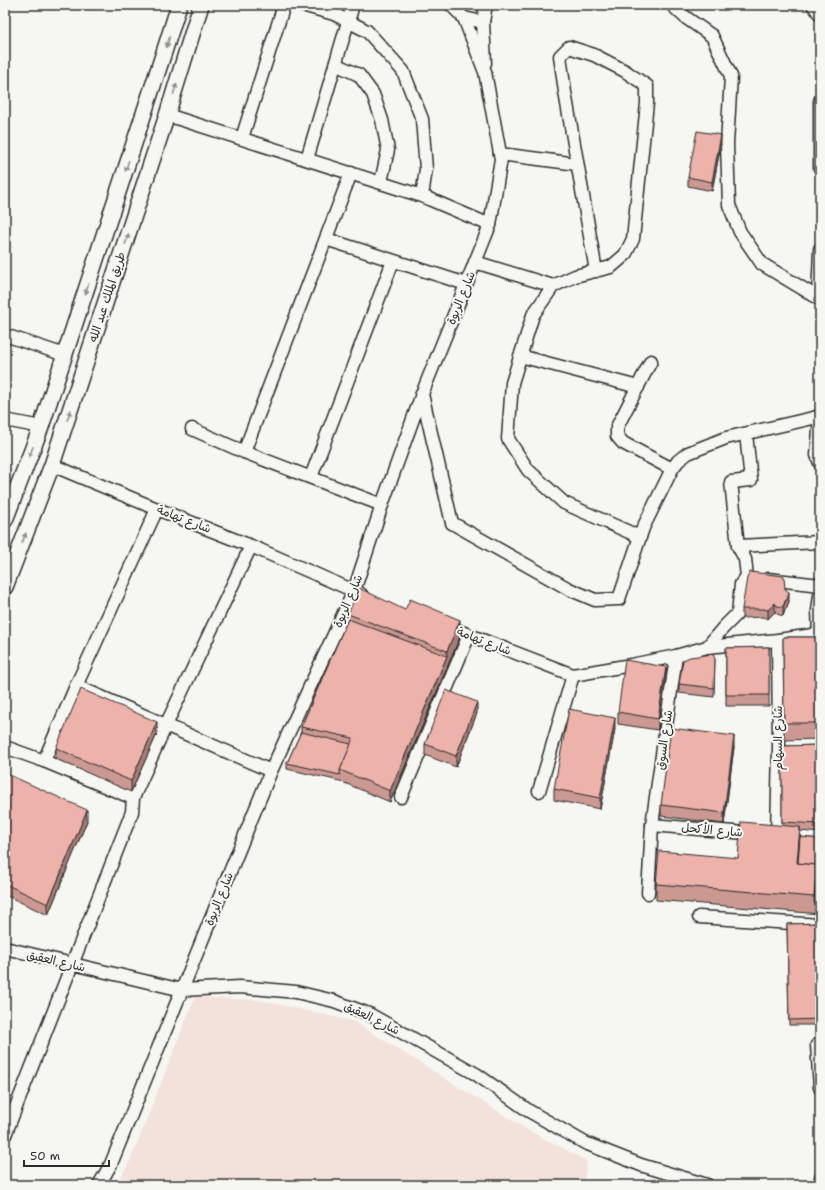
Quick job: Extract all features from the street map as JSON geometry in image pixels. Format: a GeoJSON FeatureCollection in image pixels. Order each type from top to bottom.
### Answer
{"type":"FeatureCollection","features":[{"type":"Feature","properties":{"kind":"main road","name":"طريق الملك عبد الله"},"geometry":{"type":"LineString","coordinates":[[5,520],[10,493],[41,427],[179,5]]}},
{"type":"Feature","properties":{"kind":"main road","name":"طريق الملك عبد الله"},"geometry":{"type":"LineString","coordinates":[[5,587],[52,464],[167,115],[201,5]]}},
{"type":"Feature","properties":{"kind":"street"},"geometry":{"type":"LineString","coordinates":[[242,138],[284,5]]}},
{"type":"Feature","properties":{"kind":"street"},"geometry":{"type":"LineString","coordinates":[[302,5],[334,14],[367,31],[402,71],[422,120],[426,169],[422,196]]}},
{"type":"Feature","properties":{"kind":"street"},"geometry":{"type":"LineString","coordinates":[[307,159],[353,5]]}},
{"type":"Feature","properties":{"kind":"street","name":"شارع الربوة"},"geometry":{"type":"LineString","coordinates":[[99,1185],[111,1164],[271,771],[354,591],[382,505],[422,394],[490,225],[501,159],[485,72],[464,18],[451,5]]}},
{"type":"Feature","properties":{"kind":"street"},"geometry":{"type":"LineString","coordinates":[[485,72],[483,22],[486,5]]}},
{"type":"Feature","properties":{"kind":"street"},"geometry":{"type":"LineString","coordinates":[[672,5],[685,17],[712,36],[731,76],[727,144],[730,205],[740,232],[762,264],[819,298],[820,249]]}},
{"type":"Feature","properties":{"kind":"street"},"geometry":{"type":"LineString","coordinates":[[813,5],[820,14]]}},
{"type":"Feature","properties":{"kind":"street"},"geometry":{"type":"LineString","coordinates":[[464,18],[483,22]]}},
{"type":"Feature","properties":{"kind":"street"},"geometry":{"type":"LineString","coordinates":[[596,271],[560,56],[569,47],[594,55],[625,71],[647,86],[642,158],[633,239],[625,255],[611,268],[575,276],[553,286],[533,315],[512,383],[508,439],[528,470],[564,503],[640,537]]}},
{"type":"Feature","properties":{"kind":"street"},"geometry":{"type":"LineString","coordinates":[[335,64],[359,75],[373,94],[382,120],[388,150],[381,182]]}},
{"type":"Feature","properties":{"kind":"street"},"geometry":{"type":"LineString","coordinates":[[820,102],[820,168]]}},
{"type":"Feature","properties":{"kind":"street"},"geometry":{"type":"LineString","coordinates":[[167,115],[381,182],[422,196],[490,225]]}},
{"type":"Feature","properties":{"kind":"street"},"geometry":{"type":"LineString","coordinates":[[500,154],[577,164]]}},
{"type":"Feature","properties":{"kind":"street"},"geometry":{"type":"LineString","coordinates":[[244,452],[351,173]]}},
{"type":"Feature","properties":{"kind":"street"},"geometry":{"type":"LineString","coordinates":[[326,239],[466,284]]}},
{"type":"Feature","properties":{"kind":"street"},"geometry":{"type":"LineString","coordinates":[[311,477],[393,261]]}},
{"type":"Feature","properties":{"kind":"street"},"geometry":{"type":"LineString","coordinates":[[475,262],[553,286]]}},
{"type":"Feature","properties":{"kind":"street"},"geometry":{"type":"LineString","coordinates":[[5,335],[65,355]]}},
{"type":"Feature","properties":{"kind":"street"},"geometry":{"type":"LineString","coordinates":[[520,356],[638,387]]}},
{"type":"Feature","properties":{"kind":"street"},"geometry":{"type":"LineString","coordinates":[[651,361],[617,427],[617,436],[623,443],[672,469]]}},
{"type":"Feature","properties":{"kind":"street"},"geometry":{"type":"LineString","coordinates":[[422,394],[452,523],[569,589],[595,600],[619,599],[643,528],[672,469],[678,461],[688,453],[726,438],[820,416],[818,454],[820,464]]}},
{"type":"Feature","properties":{"kind":"street"},"geometry":{"type":"LineString","coordinates":[[5,420],[41,427]]}},
{"type":"Feature","properties":{"kind":"street"},"geometry":{"type":"LineString","coordinates":[[192,429],[244,452],[382,505]]}},
{"type":"Feature","properties":{"kind":"street"},"geometry":{"type":"LineString","coordinates":[[707,647],[738,613],[741,584],[747,576],[745,559],[738,546],[731,482],[751,480],[746,434]]}},
{"type":"Feature","properties":{"kind":"street","name":"شارع تهامة"},"geometry":{"type":"LineString","coordinates":[[52,464],[368,596]]}},
{"type":"Feature","properties":{"kind":"street"},"geometry":{"type":"LineString","coordinates":[[44,761],[76,686],[157,509]]}},
{"type":"Feature","properties":{"kind":"street"},"geometry":{"type":"LineString","coordinates":[[738,546],[820,542]]}},
{"type":"Feature","properties":{"kind":"street"},"geometry":{"type":"LineString","coordinates":[[5,1135],[132,812],[133,798],[251,546]]}},
{"type":"Feature","properties":{"kind":"street"},"geometry":{"type":"LineString","coordinates":[[747,576],[820,585]]}},
{"type":"Feature","properties":{"kind":"street"},"geometry":{"type":"LineString","coordinates":[[539,791],[573,675],[676,656],[707,647],[820,634],[818,611],[820,595]]}},
{"type":"Feature","properties":{"kind":"street","name":"شارع تهامة"},"geometry":{"type":"LineString","coordinates":[[433,622],[573,675]]}},
{"type":"Feature","properties":{"kind":"street"},"geometry":{"type":"LineString","coordinates":[[401,797],[469,635]]}},
{"type":"Feature","properties":{"kind":"street","name":"شارع السهام"},"geometry":{"type":"LineString","coordinates":[[777,836],[779,747],[778,640]]}},
{"type":"Feature","properties":{"kind":"street","name":"شارع السوق"},"geometry":{"type":"LineString","coordinates":[[648,892],[652,824],[676,656]]}},
{"type":"Feature","properties":{"kind":"street"},"geometry":{"type":"LineString","coordinates":[[76,686],[271,771]]}},
{"type":"Feature","properties":{"kind":"street"},"geometry":{"type":"LineString","coordinates":[[5,747],[44,761],[133,798]]}},
{"type":"Feature","properties":{"kind":"street"},"geometry":{"type":"LineString","coordinates":[[779,747],[792,747]]}},
{"type":"Feature","properties":{"kind":"street","name":"شارع الأكحل"},"geometry":{"type":"LineString","coordinates":[[652,824],[791,837]]}},
{"type":"Feature","properties":{"kind":"street"},"geometry":{"type":"LineString","coordinates":[[700,918],[820,925]]}},
{"type":"Feature","properties":{"kind":"street","name":"شارع العقيق"},"geometry":{"type":"LineString","coordinates":[[5,948],[182,990],[240,987],[296,992],[334,1001],[369,1014],[470,1070],[529,1111],[585,1143],[641,1164],[707,1185]]}},
{"type":"Feature","properties":{"kind":"street"},"geometry":{"type":"LineString","coordinates":[[814,1045],[820,1088]]}},
{"type":"Feature","properties":{"kind":"shaded area"},"geometry":{"type":"Polygon","coordinates":[[[195,997],[259,1000],[353,1021],[528,1130],[587,1161],[583,1185],[116,1185],[131,1159],[195,997]]]}},
{"type":"Feature","properties":{"kind":"building"},"geometry":{"type":"Polygon","coordinates":[[[697,131],[721,135],[712,182],[688,177],[697,131]]]}},
{"type":"Feature","properties":{"kind":"building"},"geometry":{"type":"Polygon","coordinates":[[[750,572],[784,576],[785,589],[789,592],[783,607],[777,606],[775,603],[768,610],[742,609],[747,578],[750,572]]]}},
{"type":"Feature","properties":{"kind":"building"},"geometry":{"type":"Polygon","coordinates":[[[359,588],[405,610],[410,599],[460,620],[447,651],[348,614],[359,588]]]}},
{"type":"Feature","properties":{"kind":"building"},"geometry":{"type":"Polygon","coordinates":[[[348,619],[447,656],[390,791],[340,770],[353,738],[301,727],[348,619]]]}},
{"type":"Feature","properties":{"kind":"building"},"geometry":{"type":"Polygon","coordinates":[[[783,637],[820,637],[820,723],[784,723],[783,637]]]}},
{"type":"Feature","properties":{"kind":"building"},"geometry":{"type":"Polygon","coordinates":[[[769,647],[769,695],[726,695],[726,648],[769,647]]]}},
{"type":"Feature","properties":{"kind":"building"},"geometry":{"type":"Polygon","coordinates":[[[713,654],[715,659],[714,688],[679,684],[683,660],[690,657],[713,654]]]}},
{"type":"Feature","properties":{"kind":"building"},"geometry":{"type":"Polygon","coordinates":[[[625,660],[666,667],[658,719],[618,712],[625,660]]]}},
{"type":"Feature","properties":{"kind":"building"},"geometry":{"type":"Polygon","coordinates":[[[81,689],[157,722],[131,781],[56,748],[81,689]]]}},
{"type":"Feature","properties":{"kind":"building"},"geometry":{"type":"Polygon","coordinates":[[[446,690],[477,702],[456,756],[425,744],[446,690]]]}},
{"type":"Feature","properties":{"kind":"building"},"geometry":{"type":"Polygon","coordinates":[[[569,709],[615,718],[600,798],[554,789],[569,709]]]}},
{"type":"Feature","properties":{"kind":"building"},"geometry":{"type":"Polygon","coordinates":[[[671,728],[734,736],[724,813],[661,805],[671,728]]]}},
{"type":"Feature","properties":{"kind":"building"},"geometry":{"type":"Polygon","coordinates":[[[301,732],[351,744],[340,770],[340,775],[287,763],[301,732]]]}},
{"type":"Feature","properties":{"kind":"building"},"geometry":{"type":"Polygon","coordinates":[[[820,745],[820,824],[782,822],[782,746],[820,745]]]}},
{"type":"Feature","properties":{"kind":"building"},"geometry":{"type":"Polygon","coordinates":[[[5,773],[87,810],[48,904],[5,884],[5,818],[9,806],[5,805],[5,773]]]}},
{"type":"Feature","properties":{"kind":"building"},"geometry":{"type":"Polygon","coordinates":[[[741,822],[800,827],[797,863],[817,865],[814,897],[656,884],[659,851],[738,858],[741,822]]]}},
{"type":"Feature","properties":{"kind":"building"},"geometry":{"type":"Polygon","coordinates":[[[800,837],[820,839],[820,870],[817,870],[817,865],[798,863],[800,837]]]}},
{"type":"Feature","properties":{"kind":"building"},"geometry":{"type":"Polygon","coordinates":[[[817,870],[820,870],[820,903],[814,903],[817,870]]]}},
{"type":"Feature","properties":{"kind":"building"},"geometry":{"type":"Polygon","coordinates":[[[820,923],[820,1019],[789,1020],[787,924],[820,923]]]}},
{"type":"Feature","properties":{"kind":"building"},"geometry":{"type":"Polygon","coordinates":[[[820,1156],[820,1183],[813,1181],[820,1156]]]}}]}
